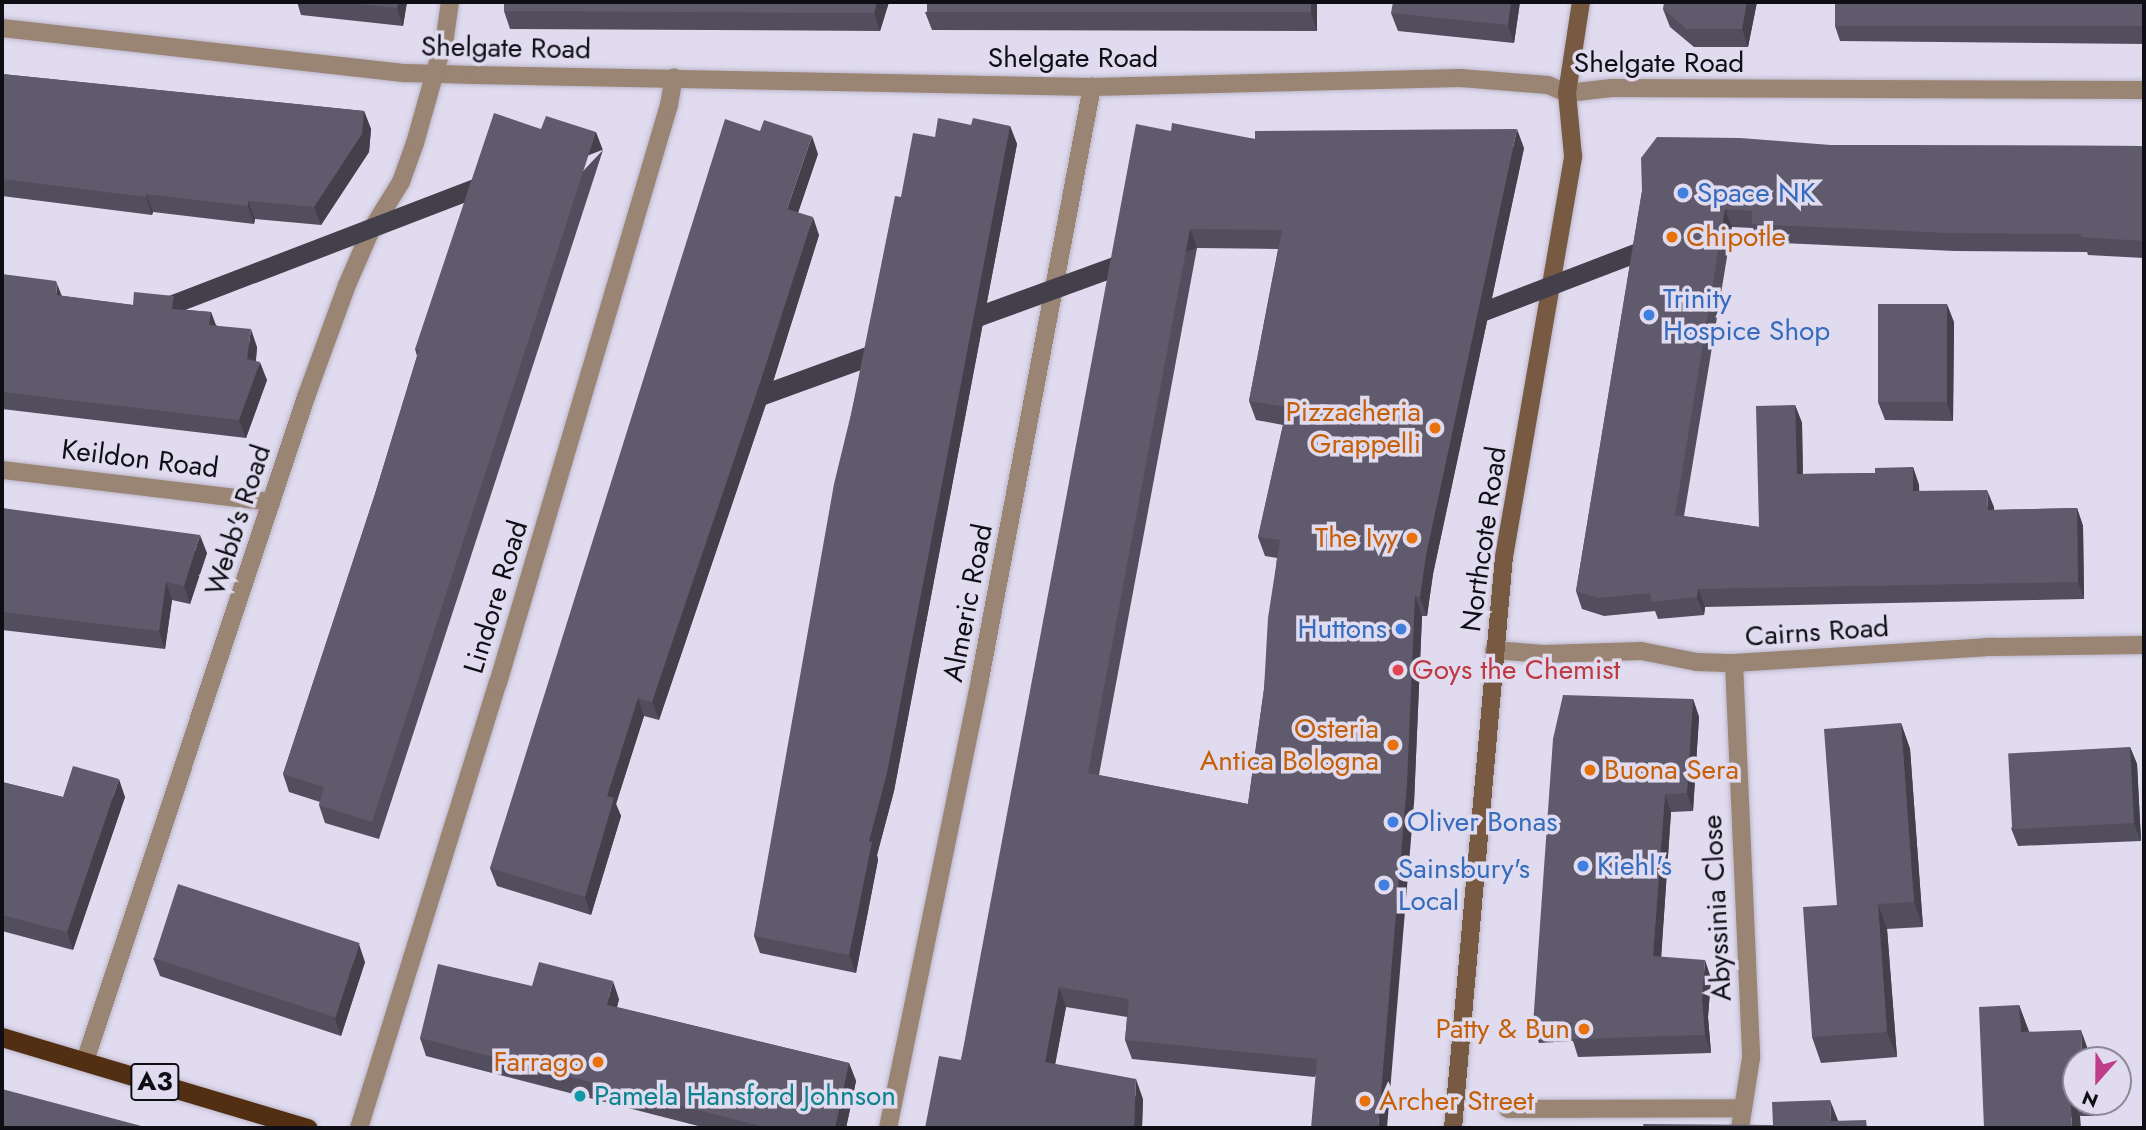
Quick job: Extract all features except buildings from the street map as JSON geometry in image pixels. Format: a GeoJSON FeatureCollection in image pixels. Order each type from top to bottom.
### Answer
{"type":"FeatureCollection","features":[{"type":"Feature","properties":{"kind":"highway","name":"A3"},"geometry":{"type":"LineString","coordinates":[[2,1037],[308,1128]]}},
{"type":"Feature","properties":{"kind":"main road","name":"Northcote Road"},"geometry":{"type":"LineString","coordinates":[[1453,1128],[1504,557],[1573,156],[1567,93],[1581,2]]}},
{"type":"Feature","properties":{"kind":"street","name":"Webb's Road"},"geometry":{"type":"LineString","coordinates":[[85,1061],[271,502],[347,285],[370,232],[401,182],[435,73],[450,2]]}},
{"type":"Feature","properties":{"kind":"street","name":"Shelgate Road"},"geometry":{"type":"LineString","coordinates":[[2,28],[406,73],[1092,87],[1460,78],[1548,85],[1567,93],[1612,88],[2144,90]]}},
{"type":"Feature","properties":{"kind":"street","name":"Lindore Road"},"geometry":{"type":"LineString","coordinates":[[359,1128],[498,683],[669,105],[674,77]]}},
{"type":"Feature","properties":{"kind":"street","name":"Almeric Road"},"geometry":{"type":"LineString","coordinates":[[888,1128],[980,679],[1092,87]]}},
{"type":"Feature","properties":{"kind":"street","name":"Keildon Road"},"geometry":{"type":"LineString","coordinates":[[2,470],[271,502]]}},
{"type":"Feature","properties":{"kind":"street","name":"Cairns Road"},"geometry":{"type":"LineString","coordinates":[[1494,650],[1544,654],[1641,650],[1697,662],[1734,663],[1985,647],[2144,645]]}},
{"type":"Feature","properties":{"kind":"street","name":"Abyssinia Close"},"geometry":{"type":"LineString","coordinates":[[1734,663],[1751,1058],[1740,1128]]}},
{"type":"Feature","properties":{"kind":"street"},"geometry":{"type":"LineString","coordinates":[[1508,1109],[1742,1108]]}},
{"type":"Feature","properties":{"kind":"place","name":"Space NK"},"geometry":{"type":"Point","coordinates":[1683,193]}},
{"type":"Feature","properties":{"kind":"place","name":"Chipotle"},"geometry":{"type":"Point","coordinates":[1672,237]}},
{"type":"Feature","properties":{"kind":"place","name":"Trinity Hospice Shop"},"geometry":{"type":"Point","coordinates":[1649,315]}},
{"type":"Feature","properties":{"kind":"place","name":"Pizzacheria Grappelli"},"geometry":{"type":"Point","coordinates":[1435,428]}},
{"type":"Feature","properties":{"kind":"place","name":"The Ivy"},"geometry":{"type":"Point","coordinates":[1412,538]}},
{"type":"Feature","properties":{"kind":"place","name":"Huttons"},"geometry":{"type":"Point","coordinates":[1401,629]}},
{"type":"Feature","properties":{"kind":"place","name":"Goys the Chemist"},"geometry":{"type":"Point","coordinates":[1398,670]}},
{"type":"Feature","properties":{"kind":"place","name":"Osteria Antica Bologna"},"geometry":{"type":"Point","coordinates":[1393,745]}},
{"type":"Feature","properties":{"kind":"place","name":"Buona Sera"},"geometry":{"type":"Point","coordinates":[1590,770]}},
{"type":"Feature","properties":{"kind":"place","name":"Oliver Bonas"},"geometry":{"type":"Point","coordinates":[1393,822]}},
{"type":"Feature","properties":{"kind":"place","name":"Kiehl's"},"geometry":{"type":"Point","coordinates":[1583,866]}},
{"type":"Feature","properties":{"kind":"place","name":"Sainsbury's Local"},"geometry":{"type":"Point","coordinates":[1384,885]}},
{"type":"Feature","properties":{"kind":"place","name":"Patty & Bun"},"geometry":{"type":"Point","coordinates":[1584,1029]}},
{"type":"Feature","properties":{"kind":"place","name":"Farrago"},"geometry":{"type":"Point","coordinates":[598,1062]}},
{"type":"Feature","properties":{"kind":"place","name":"Pamela Hansford Johnson"},"geometry":{"type":"Point","coordinates":[580,1096]}},
{"type":"Feature","properties":{"kind":"place","name":"Archer Street"},"geometry":{"type":"Point","coordinates":[1365,1101]}}]}
